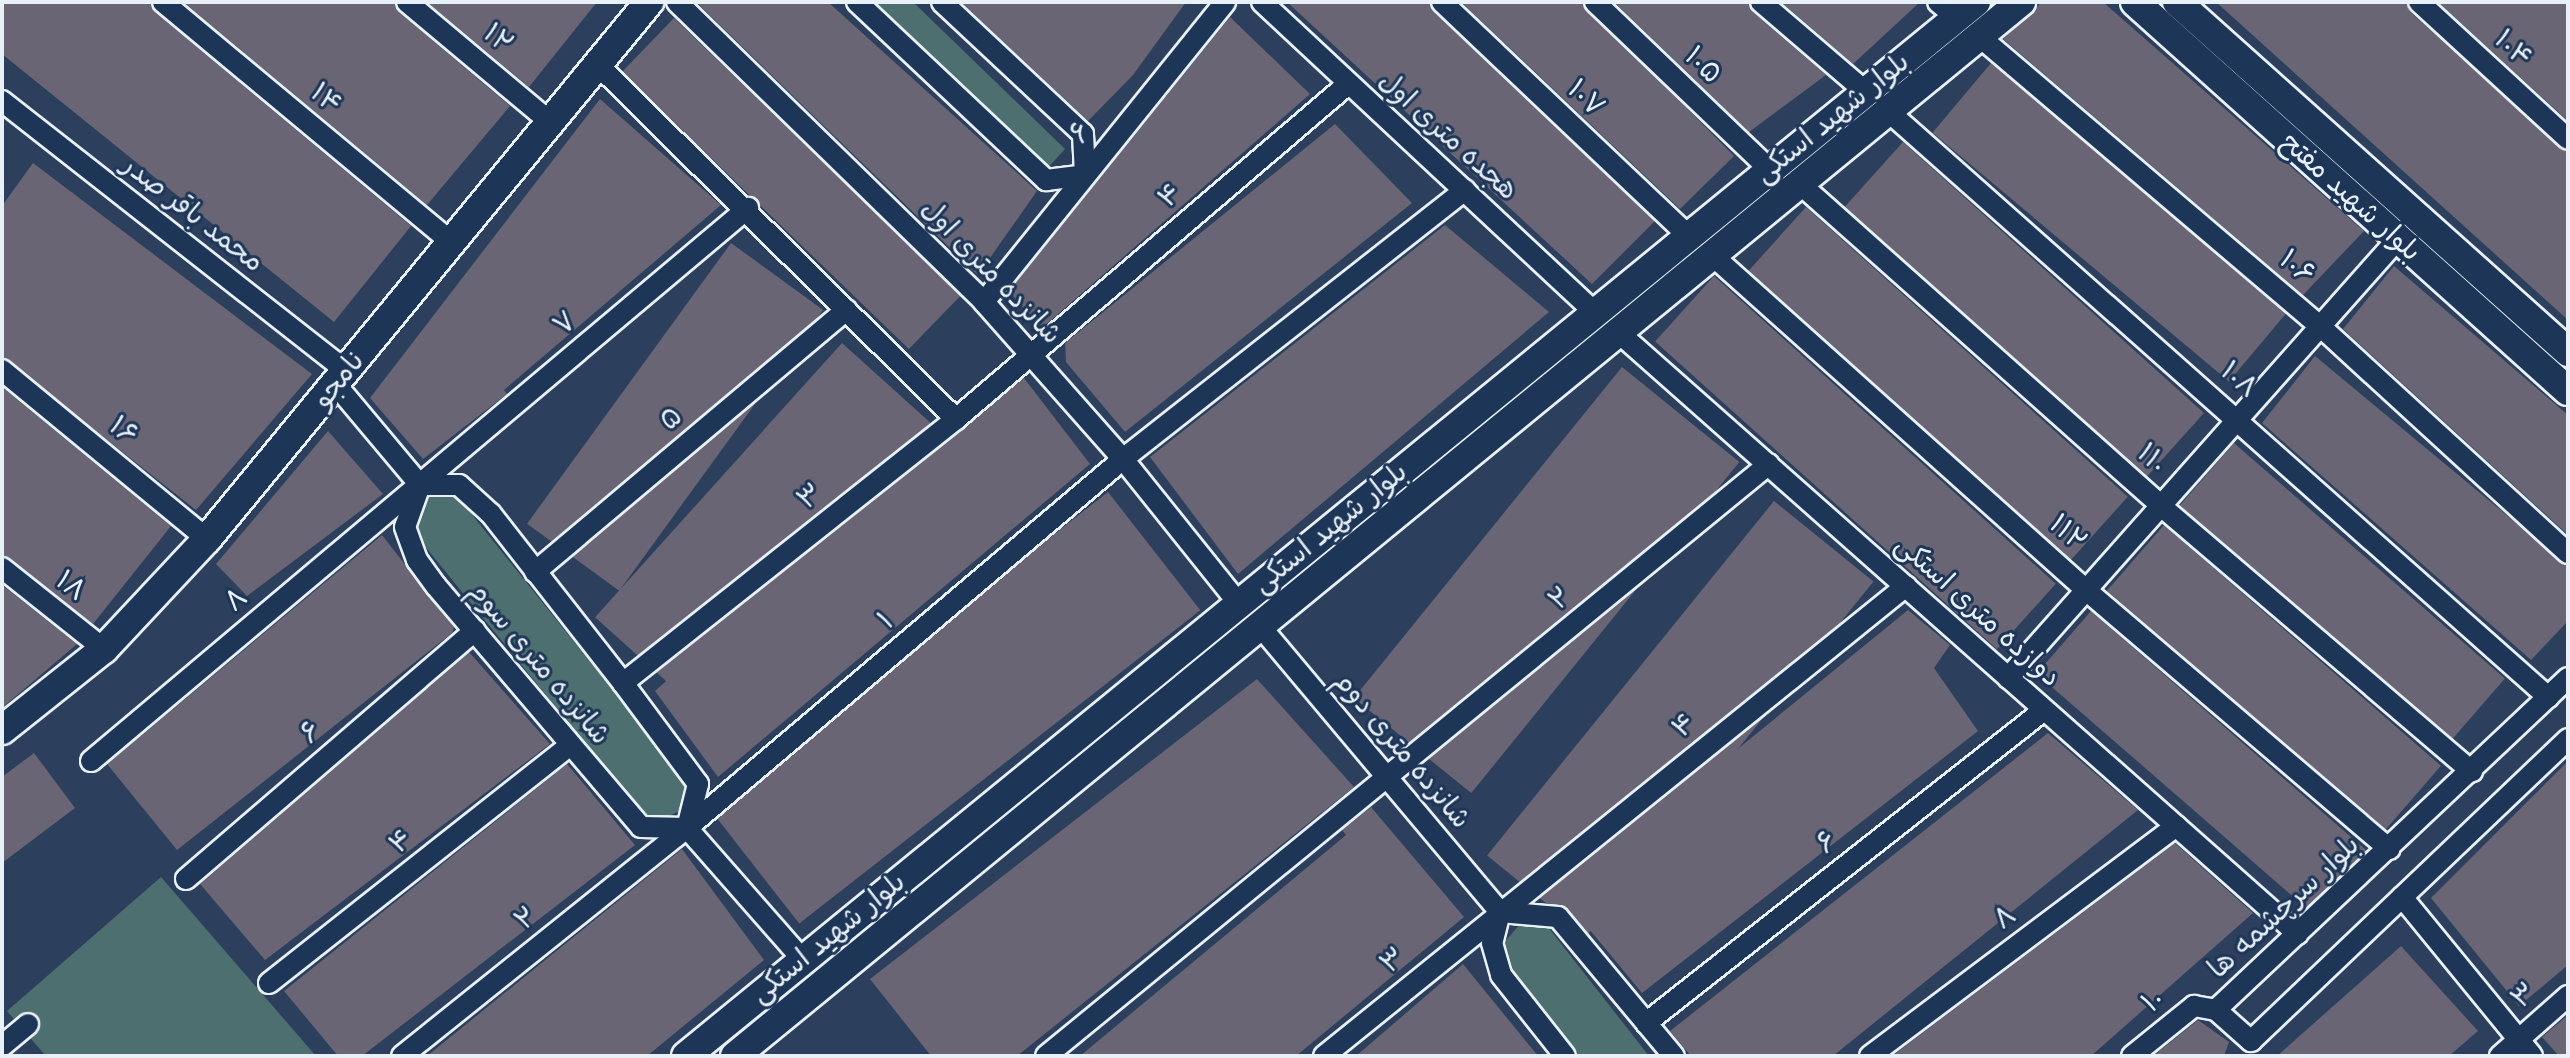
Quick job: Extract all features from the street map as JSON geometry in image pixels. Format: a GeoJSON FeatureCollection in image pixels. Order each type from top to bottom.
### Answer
{"type":"FeatureCollection","features":[{"type":"Feature","properties":{"kind":"main road","name":"نامجو"},"geometry":{"type":"LineString","coordinates":[[2,730],[104,649],[207,539],[343,379],[451,242],[649,2]]}},
{"type":"Feature","properties":{"kind":"main road","name":"بلوار شهید استکی"},"geometry":{"type":"LineString","coordinates":[[735,1056],[2021,2]]}},
{"type":"Feature","properties":{"kind":"main road","name":"بلوار شهید مفتح"},"geometry":{"type":"LineString","coordinates":[[2135,2],[2396,241],[2568,391]]}},
{"type":"Feature","properties":{"kind":"main road","name":"بلوار شهید مفتح"},"geometry":{"type":"LineString","coordinates":[[2177,2],[2568,352]]}},
{"type":"Feature","properties":{"kind":"main road","name":"بلوار شهید استکی"},"geometry":{"type":"LineString","coordinates":[[686,1056],[1866,92],[1957,7]]}},
{"type":"Feature","properties":{"kind":"main road"},"geometry":{"type":"LineString","coordinates":[[2502,333],[2520,310]]}},
{"type":"Feature","properties":{"kind":"main road"},"geometry":{"type":"LineString","coordinates":[[1104,714],[1124,737]]}},
{"type":"Feature","properties":{"kind":"street","name":"۱۴"},"geometry":{"type":"LineString","coordinates":[[163,2],[451,242]]}},
{"type":"Feature","properties":{"kind":"street","name":"۱۲"},"geometry":{"type":"LineString","coordinates":[[407,2],[550,122]]}},
{"type":"Feature","properties":{"kind":"street","name":"شانزده متری اول"},"geometry":{"type":"LineString","coordinates":[[677,2],[984,302],[1123,459],[1239,604]]}},
{"type":"Feature","properties":{"kind":"street"},"geometry":{"type":"LineString","coordinates":[[857,2],[1046,180],[1085,175],[1083,134],[942,2]]}},
{"type":"Feature","properties":{"kind":"street","name":"۶"},"geometry":{"type":"LineString","coordinates":[[984,302],[1225,2]]}},
{"type":"Feature","properties":{"kind":"street","name":"هجده متری اول"},"geometry":{"type":"LineString","coordinates":[[1262,2],[1595,313]]}},
{"type":"Feature","properties":{"kind":"street","name":"۱۰۷"},"geometry":{"type":"LineString","coordinates":[[1442,2],[1689,236]]}},
{"type":"Feature","properties":{"kind":"street","name":"۱۰۵"},"geometry":{"type":"LineString","coordinates":[[1595,2],[1770,170]]}},
{"type":"Feature","properties":{"kind":"street"},"geometry":{"type":"LineString","coordinates":[[1761,2],[1866,92]]}},
{"type":"Feature","properties":{"kind":"street","name":"۱۰۴"},"geometry":{"type":"LineString","coordinates":[[2419,2],[2568,139]]}},
{"type":"Feature","properties":{"kind":"street","name":"۱۰۶"},"geometry":{"type":"LineString","coordinates":[[1979,36],[2320,326],[2568,553]]}},
{"type":"Feature","properties":{"kind":"street"},"geometry":{"type":"LineString","coordinates":[[597,64],[748,208],[956,419]]}},
{"type":"Feature","properties":{"kind":"street","name":"۴"},"geometry":{"type":"LineString","coordinates":[[1030,353],[1348,84]]}},
{"type":"Feature","properties":{"kind":"street","name":"محمد باقر صدر"},"geometry":{"type":"LineString","coordinates":[[2,101],[343,379]]}},
{"type":"Feature","properties":{"kind":"street","name":"۱۰۸"},"geometry":{"type":"LineString","coordinates":[[1888,111],[2238,418],[2548,697]]}},
{"type":"Feature","properties":{"kind":"street","name":"۱۱۰"},"geometry":{"type":"LineString","coordinates":[[1799,183],[2161,506],[2472,772]]}},
{"type":"Feature","properties":{"kind":"street"},"geometry":{"type":"LineString","coordinates":[[1123,459],[1465,190]]}},
{"type":"Feature","properties":{"kind":"street","name":"۷"},"geometry":{"type":"LineString","coordinates":[[420,485],[748,208]]}},
{"type":"Feature","properties":{"kind":"street"},"geometry":{"type":"LineString","coordinates":[[2008,678],[2396,241]]}},
{"type":"Feature","properties":{"kind":"street","name":"۱۱۲"},"geometry":{"type":"LineString","coordinates":[[1712,255],[2086,590],[2389,849]]}},
{"type":"Feature","properties":{"kind":"street","name":"۵"},"geometry":{"type":"LineString","coordinates":[[535,572],[846,310]]}},
{"type":"Feature","properties":{"kind":"street","name":"دوازده متری استکی"},"geometry":{"type":"LineString","coordinates":[[1618,332],[2298,934]]}},
{"type":"Feature","properties":{"kind":"street","name":"۳"},"geometry":{"type":"LineString","coordinates":[[623,683],[956,419],[1030,353]]}},
{"type":"Feature","properties":{"kind":"street","name":"۱۶"},"geometry":{"type":"LineString","coordinates":[[2,370],[207,539]]}},
{"type":"Feature","properties":{"kind":"street"},"geometry":{"type":"LineString","coordinates":[[343,379],[420,485]]}},
{"type":"Feature","properties":{"kind":"street","name":"۱"},"geometry":{"type":"LineString","coordinates":[[687,828],[1123,459]]}},
{"type":"Feature","properties":{"kind":"street","name":"۲"},"geometry":{"type":"LineString","coordinates":[[1388,779],[1769,464]]}},
{"type":"Feature","properties":{"kind":"street","name":"شانزده متری سوم"},"geometry":{"type":"LineString","coordinates":[[420,485],[459,485],[491,514],[535,572],[698,784],[687,828],[641,827],[569,746],[417,560],[405,527],[420,485]]}},
{"type":"Feature","properties":{"kind":"street","name":"۸"},"geometry":{"type":"LineString","coordinates":[[91,761],[420,485]]}},
{"type":"Feature","properties":{"kind":"street","name":"۱۸"},"geometry":{"type":"LineString","coordinates":[[2,568],[104,649]]}},
{"type":"Feature","properties":{"kind":"street","name":"۴"},"geometry":{"type":"LineString","coordinates":[[1500,912],[1906,586]]}},
{"type":"Feature","properties":{"kind":"street","name":"شانزده متری دوم"},"geometry":{"type":"LineString","coordinates":[[1260,626],[1500,912]]}},
{"type":"Feature","properties":{"kind":"street","name":"۶"},"geometry":{"type":"LineString","coordinates":[[186,879],[475,630]]}},
{"type":"Feature","properties":{"kind":"street","name":"بلوار سرچشمه ها"},"geometry":{"type":"LineString","coordinates":[[2568,678],[2472,772],[2216,1010],[2251,1041],[2568,739]]}},
{"type":"Feature","properties":{"kind":"street","name":"۶"},"geometry":{"type":"LineString","coordinates":[[1646,1023],[2044,710]]}},
{"type":"Feature","properties":{"kind":"street","name":"۴"},"geometry":{"type":"LineString","coordinates":[[269,983],[569,746]]}},
{"type":"Feature","properties":{"kind":"street"},"geometry":{"type":"LineString","coordinates":[[1046,1056],[1388,779]]}},
{"type":"Feature","properties":{"kind":"street","name":"۸"},"geometry":{"type":"LineString","coordinates":[[1870,1056],[2176,826]]}},
{"type":"Feature","properties":{"kind":"street"},"geometry":{"type":"LineString","coordinates":[[687,828],[803,960]]}},
{"type":"Feature","properties":{"kind":"street","name":"۲"},"geometry":{"type":"LineString","coordinates":[[402,1056],[687,828]]}},
{"type":"Feature","properties":{"kind":"street"},"geometry":{"type":"LineString","coordinates":[[2402,897],[2532,1056]]}},
{"type":"Feature","properties":{"kind":"street"},"geometry":{"type":"LineString","coordinates":[[1565,1056],[1501,975],[1492,943],[1500,912],[1558,917],[1674,1056]]}},
{"type":"Feature","properties":{"kind":"street","name":"۳"},"geometry":{"type":"LineString","coordinates":[[1324,1056],[1500,912]]}},
{"type":"Feature","properties":{"kind":"street","name":"۳"},"geometry":{"type":"LineString","coordinates":[[2519,1040],[2568,996]]}},
{"type":"Feature","properties":{"kind":"street","name":"۱۰"},"geometry":{"type":"LineString","coordinates":[[2132,1056],[2194,1006],[2216,1010]]}},
{"type":"Feature","properties":{"kind":"street"},"geometry":{"type":"LineString","coordinates":[[2,1046],[28,1024]]}},
{"type":"Feature","properties":{"kind":"street"},"geometry":{"type":"LineString","coordinates":[[2500,1056],[2519,1040]]}},
{"type":"Feature","properties":{"kind":"green space"},"geometry":{"type":"Polygon","coordinates":[[[866,2],[913,2],[1065,149],[1044,172],[866,2]]]}},
{"type":"Feature","properties":{"kind":"green space"},"geometry":{"type":"Polygon","coordinates":[[[441,491],[457,496],[688,784],[684,809],[661,820],[645,817],[419,539],[416,518],[426,493],[441,491]]]}},
{"type":"Feature","properties":{"kind":"green space"},"geometry":{"type":"Polygon","coordinates":[[[161,877],[316,1056],[46,1056],[7,1011],[161,877]]]}},
{"type":"Feature","properties":{"kind":"green space"},"geometry":{"type":"Polygon","coordinates":[[[1521,923],[1548,927],[1649,1056],[1565,1056],[1495,953],[1521,923]]]}},
{"type":"Feature","properties":{"kind":"building"},"geometry":{"type":"Polygon","coordinates":[[[2,2],[150,2],[155,12],[411,226],[334,322],[2,54],[2,2]]]}},
{"type":"Feature","properties":{"kind":"building"},"geometry":{"type":"Polygon","coordinates":[[[183,2],[394,2],[399,12],[510,106],[427,205],[183,2]]]}},
{"type":"Feature","properties":{"kind":"building"},"geometry":{"type":"Polygon","coordinates":[[[427,2],[597,2],[529,87],[427,2]]]}},
{"type":"Feature","properties":{"kind":"building"},"geometry":{"type":"Polygon","coordinates":[[[696,2],[828,2],[1037,191],[978,275],[696,2]]]}},
{"type":"Feature","properties":{"kind":"building"},"geometry":{"type":"Polygon","coordinates":[[[961,2],[1186,2],[1133,75],[1088,121],[961,2]]]}},
{"type":"Feature","properties":{"kind":"building"},"geometry":{"type":"Polygon","coordinates":[[[1287,2],[1429,2],[1433,11],[1655,221],[1592,284],[1287,2]]]}},
{"type":"Feature","properties":{"kind":"building"},"geometry":{"type":"Polygon","coordinates":[[[1461,2],[1582,2],[1734,156],[1680,209],[1461,2]]]}},
{"type":"Feature","properties":{"kind":"building"},"geometry":{"type":"Polygon","coordinates":[[[1614,2],[1748,2],[1753,12],[1826,75],[1749,132],[1614,2]]]}},
{"type":"Feature","properties":{"kind":"building"},"geometry":{"type":"Polygon","coordinates":[[[1781,2],[1920,2],[1853,64],[1781,2]]]}},
{"type":"Feature","properties":{"kind":"building"},"geometry":{"type":"Polygon","coordinates":[[[2042,2],[2103,2],[2364,231],[2303,295],[2003,39],[2042,2]]]}},
{"type":"Feature","properties":{"kind":"building"},"geometry":{"type":"Polygon","coordinates":[[[2216,2],[2406,2],[2410,12],[2568,152],[2568,320],[2216,2]]]}},
{"type":"Feature","properties":{"kind":"building"},"geometry":{"type":"Polygon","coordinates":[[[2438,2],[2568,2],[2568,121],[2438,2]]]}},
{"type":"Feature","properties":{"kind":"building"},"geometry":{"type":"Polygon","coordinates":[[[1230,17],[1310,94],[1041,329],[1009,291],[1230,17]]]}},
{"type":"Feature","properties":{"kind":"building"},"geometry":{"type":"Polygon","coordinates":[[[674,18],[961,295],[909,349],[622,72],[674,18]]]}},
{"type":"Feature","properties":{"kind":"building"},"geometry":{"type":"Polygon","coordinates":[[[1991,63],[2287,312],[2229,381],[1933,133],[1991,63]]]}},
{"type":"Feature","properties":{"kind":"building"},"geometry":{"type":"Polygon","coordinates":[[[600,99],[721,205],[504,390],[507,394],[423,459],[370,398],[600,99]]]}},
{"type":"Feature","properties":{"kind":"building"},"geometry":{"type":"Polygon","coordinates":[[[1335,124],[1412,203],[1125,432],[1066,362],[1065,343],[1335,124]]]}},
{"type":"Feature","properties":{"kind":"building"},"geometry":{"type":"Polygon","coordinates":[[[1903,142],[2204,413],[2145,478],[1844,207],[1903,142]]]}},
{"type":"Feature","properties":{"kind":"building"},"geometry":{"type":"Polygon","coordinates":[[[33,163],[312,374],[196,510],[2,357],[2,206],[33,163]]]}},
{"type":"Feature","properties":{"kind":"building"},"geometry":{"type":"Polygon","coordinates":[[[1806,207],[2128,497],[2070,561],[1748,272],[1806,207]]]}},
{"type":"Feature","properties":{"kind":"building"},"geometry":{"type":"Polygon","coordinates":[[[1445,225],[1549,312],[1238,574],[1150,457],[1445,225]]]}},
{"type":"Feature","properties":{"kind":"building"},"geometry":{"type":"Polygon","coordinates":[[[731,243],[823,310],[619,591],[527,524],[731,243]]]}},
{"type":"Feature","properties":{"kind":"building"},"geometry":{"type":"Polygon","coordinates":[[[2394,266],[2568,415],[2568,535],[2343,329],[2394,266]]]}},
{"type":"Feature","properties":{"kind":"building"},"geometry":{"type":"Polygon","coordinates":[[[1714,276],[2056,584],[1997,649],[1655,341],[1714,276]]]}},
{"type":"Feature","properties":{"kind":"building"},"geometry":{"type":"Polygon","coordinates":[[[842,343],[930,423],[684,697],[595,617],[842,343]]]}},
{"type":"Feature","properties":{"kind":"building"},"geometry":{"type":"Polygon","coordinates":[[[2315,356],[2568,566],[2568,621],[2531,660],[2262,423],[2315,356]]]}},
{"type":"Feature","properties":{"kind":"building"},"geometry":{"type":"Polygon","coordinates":[[[1622,367],[1739,462],[1471,793],[1354,698],[1622,367]]]}},
{"type":"Feature","properties":{"kind":"building"},"geometry":{"type":"Polygon","coordinates":[[[1024,378],[1090,464],[718,777],[655,691],[828,537],[1024,378]]]}},
{"type":"Feature","properties":{"kind":"building"},"geometry":{"type":"Polygon","coordinates":[[[2,387],[171,526],[93,624],[2,555],[2,387]]]}},
{"type":"Feature","properties":{"kind":"building"},"geometry":{"type":"Polygon","coordinates":[[[328,431],[383,494],[247,596],[216,564],[328,431]]]}},
{"type":"Feature","properties":{"kind":"building"},"geometry":{"type":"Polygon","coordinates":[[[2234,443],[2505,679],[2450,741],[2180,506],[2234,443]]]}},
{"type":"Feature","properties":{"kind":"building"},"geometry":{"type":"Polygon","coordinates":[[[1108,492],[1200,610],[799,924],[707,805],[1108,492]]]}},
{"type":"Feature","properties":{"kind":"building"},"geometry":{"type":"Polygon","coordinates":[[[1774,501],[1873,582],[1587,936],[1487,855],[1774,501]]]}},
{"type":"Feature","properties":{"kind":"building"},"geometry":{"type":"Polygon","coordinates":[[[2164,525],[2441,766],[2384,831],[2107,591],[2164,525]]]}},
{"type":"Feature","properties":{"kind":"building"},"geometry":{"type":"Polygon","coordinates":[[[382,535],[454,627],[452,633],[177,850],[107,764],[382,535]]]}},
{"type":"Feature","properties":{"kind":"building"},"geometry":{"type":"Polygon","coordinates":[[[2,585],[77,644],[2,708],[2,585]]]}},
{"type":"Feature","properties":{"kind":"building"},"geometry":{"type":"Polygon","coordinates":[[[1908,610],[1950,645],[1934,668],[1978,731],[1642,993],[1560,894],[1908,610]]]}},
{"type":"Feature","properties":{"kind":"building"},"geometry":{"type":"Polygon","coordinates":[[[2091,611],[2366,850],[2312,913],[2037,674],[2091,611]]]}},
{"type":"Feature","properties":{"kind":"building"},"geometry":{"type":"Polygon","coordinates":[[[469,652],[550,744],[265,960],[200,884],[469,652]]]}},
{"type":"Feature","properties":{"kind":"building"},"geometry":{"type":"Polygon","coordinates":[[[1257,679],[1354,787],[1017,1056],[931,1056],[870,979],[1257,679]]]}},
{"type":"Feature","properties":{"kind":"building"},"geometry":{"type":"Polygon","coordinates":[[[2048,733],[2138,810],[1833,1056],[1691,1056],[1670,1031],[2048,733]]]}},
{"type":"Feature","properties":{"kind":"building"},"geometry":{"type":"Polygon","coordinates":[[[34,753],[75,808],[2,863],[2,777],[34,753]]]}},
{"type":"Feature","properties":{"kind":"building"},"geometry":{"type":"Polygon","coordinates":[[[2568,761],[2568,965],[2519,1006],[2431,898],[2568,761]]]}},
{"type":"Feature","properties":{"kind":"building"},"geometry":{"type":"Polygon","coordinates":[[[567,764],[635,845],[362,1056],[338,1056],[284,991],[567,764]]]}},
{"type":"Feature","properties":{"kind":"building"},"geometry":{"type":"Polygon","coordinates":[[[1371,807],[1464,917],[1296,1056],[1080,1056],[1346,835],[1342,830],[1371,807]]]}},
{"type":"Feature","properties":{"kind":"building"},"geometry":{"type":"Polygon","coordinates":[[[2175,843],[2253,913],[2091,1056],[1892,1056],[2175,843]]]}},
{"type":"Feature","properties":{"kind":"building"},"geometry":{"type":"Polygon","coordinates":[[[682,849],[764,960],[647,1056],[427,1056],[682,849]]]}},
{"type":"Feature","properties":{"kind":"building"},"geometry":{"type":"Polygon","coordinates":[[[2401,946],[2478,1031],[2449,1056],[2277,1056],[2401,946]]]}},
{"type":"Feature","properties":{"kind":"building"},"geometry":{"type":"Polygon","coordinates":[[[1463,964],[1538,1056],[1356,1056],[1463,964]]]}},
{"type":"Feature","properties":{"kind":"building"},"geometry":{"type":"Polygon","coordinates":[[[2568,1015],[2568,1056],[2559,1056],[2542,1037],[2568,1015]]]}},
{"type":"Feature","properties":{"kind":"building"},"geometry":{"type":"Polygon","coordinates":[[[2198,1020],[2229,1042],[2224,1056],[2153,1056],[2198,1020]]]}}]}
